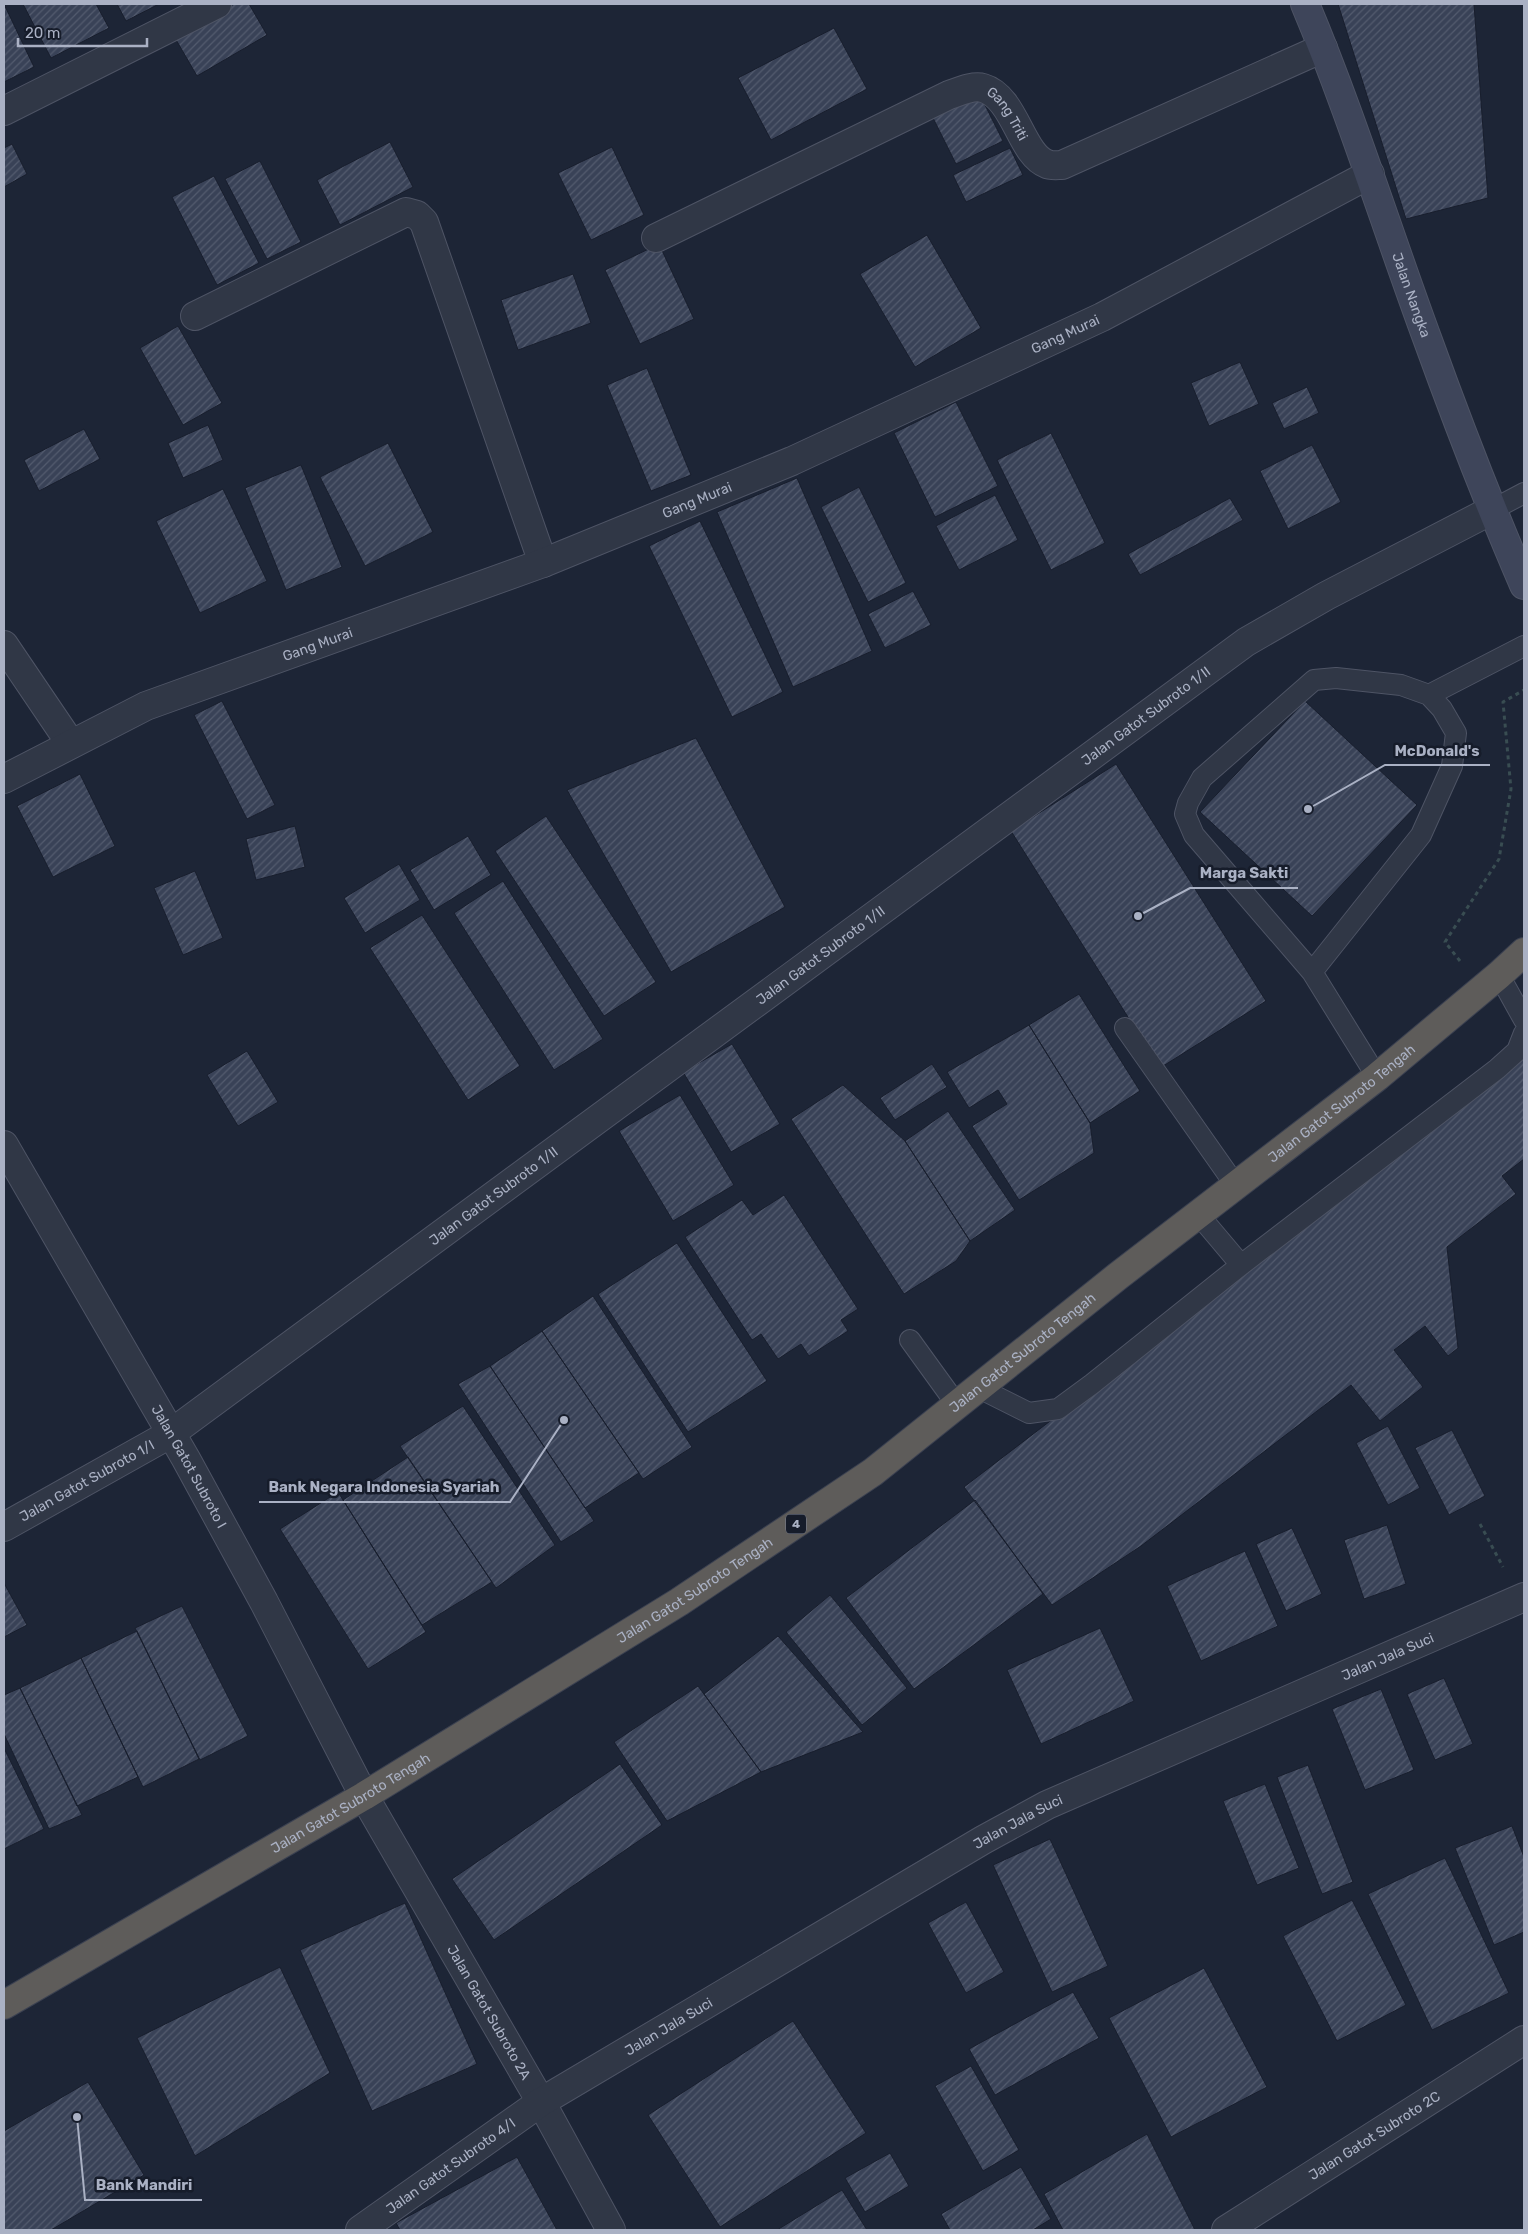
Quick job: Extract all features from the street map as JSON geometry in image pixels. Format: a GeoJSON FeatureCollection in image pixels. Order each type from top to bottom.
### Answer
{"type":"FeatureCollection","features":[{"type":"Feature","properties":{"kind":"highway","name":"Jalan Gatot Subroto Tengah"},"geometry":{"type":"LineString","coordinates":[[4,2005],[364,1796],[679,1602],[873,1472],[1198,1214],[1377,1077],[1524,952]]}},
{"type":"Feature","properties":{"kind":"main road","name":"Jalan Nangka"},"geometry":{"type":"LineString","coordinates":[[1305,4],[1324,48],[1427,338],[1492,510],[1524,585]]}},
{"type":"Feature","properties":{"kind":"street"},"geometry":{"type":"LineString","coordinates":[[4,111],[217,4]]}},
{"type":"Feature","properties":{"kind":"street","name":"Gang Triti"},"geometry":{"type":"LineString","coordinates":[[656,238],[949,95],[965,89],[982,87],[999,97],[1035,155],[1048,165],[1062,165],[1324,48]]}},
{"type":"Feature","properties":{"kind":"street","name":"Gang Murai"},"geometry":{"type":"LineString","coordinates":[[4,780],[146,706],[542,563],[792,461],[1093,321],[1370,174]]}},
{"type":"Feature","properties":{"kind":"street"},"geometry":{"type":"LineString","coordinates":[[195,316],[406,212],[417,215],[424,222],[542,563]]}},
{"type":"Feature","properties":{"kind":"street","name":"Jalan Gatot Subroto 1/II"},"geometry":{"type":"LineString","coordinates":[[170,1434],[1246,642],[1326,596],[1492,510]]}},
{"type":"Feature","properties":{"kind":"street"},"geometry":{"type":"LineString","coordinates":[[4,646],[71,744]]}},
{"type":"Feature","properties":{"kind":"street","name":"Jalan Gatot Subroto I"},"geometry":{"type":"LineString","coordinates":[[4,1145],[12,1176],[170,1434],[264,1602],[364,1796]]}},
{"type":"Feature","properties":{"kind":"street","name":"Jalan Gatot Subroto 1/I"},"geometry":{"type":"LineString","coordinates":[[4,1527],[170,1434]]}},
{"type":"Feature","properties":{"kind":"street","name":"Jalan Jala Suci"},"geometry":{"type":"LineString","coordinates":[[541,2102],[919,1876],[1047,1805],[1522,1598]]}},
{"type":"Feature","properties":{"kind":"street","name":"Jalan Gatot Subroto 2A"},"geometry":{"type":"LineString","coordinates":[[364,1796],[541,2102],[611,2230]]}},
{"type":"Feature","properties":{"kind":"street","name":"Jalan Gatot Subroto 2C"},"geometry":{"type":"LineString","coordinates":[[1226,2230],[1524,2040]]}},
{"type":"Feature","properties":{"kind":"street","name":"Jalan Gatot Subroto 4/I"},"geometry":{"type":"LineString","coordinates":[[360,2230],[541,2102]]}},
{"type":"Feature","properties":{"kind":"lane"},"geometry":{"type":"LineString","coordinates":[[1492,510],[1524,493]]}},
{"type":"Feature","properties":{"kind":"lane"},"geometry":{"type":"LineString","coordinates":[[1429,695],[1524,646]]}},
{"type":"Feature","properties":{"kind":"lane"},"geometry":{"type":"LineString","coordinates":[[1312,972],[1421,834],[1452,766],[1456,733],[1442,709],[1429,695],[1401,685],[1336,678],[1314,680],[1202,778],[1188,803],[1185,814],[1194,835],[1312,972],[1377,1077]]}},
{"type":"Feature","properties":{"kind":"lane"},"geometry":{"type":"LineString","coordinates":[[1491,982],[1524,1020]]}},
{"type":"Feature","properties":{"kind":"lane"},"geometry":{"type":"LineString","coordinates":[[1125,1028],[1236,1186]]}},
{"type":"Feature","properties":{"kind":"lane"},"geometry":{"type":"LineString","coordinates":[[979,1388],[1029,1413],[1058,1409],[1241,1265],[1497,1069],[1517,1051],[1524,1033]]}},
{"type":"Feature","properties":{"kind":"lane"},"geometry":{"type":"LineString","coordinates":[[1198,1214],[1241,1265]]}},
{"type":"Feature","properties":{"kind":"lane"},"geometry":{"type":"LineString","coordinates":[[910,1340],[957,1405]]}},
{"type":"Feature","properties":{"kind":"path"},"geometry":{"type":"LineString","coordinates":[[1491,982],[1445,942],[1499,859],[1511,789],[1503,702],[1524,690]]}},
{"type":"Feature","properties":{"kind":"path"},"geometry":{"type":"LineString","coordinates":[[1480,1524],[1522,1598]]}},
{"type":"Feature","properties":{"kind":"building"},"geometry":{"type":"Polygon","coordinates":[[[4,4],[34,67],[4,82],[4,4]]]}},
{"type":"Feature","properties":{"kind":"building"},"geometry":{"type":"Polygon","coordinates":[[[23,4],[96,4],[109,28],[51,58],[23,4]]]}},
{"type":"Feature","properties":{"kind":"building"},"geometry":{"type":"Polygon","coordinates":[[[117,4],[159,4],[126,21],[117,4]]]}},
{"type":"Feature","properties":{"kind":"building"},"geometry":{"type":"Polygon","coordinates":[[[234,4],[249,4],[267,35],[197,76],[175,38],[234,4]]]}},
{"type":"Feature","properties":{"kind":"building"},"geometry":{"type":"Polygon","coordinates":[[[1338,4],[1474,4],[1488,198],[1406,219],[1338,4]]]}},
{"type":"Feature","properties":{"kind":"building"},"geometry":{"type":"Polygon","coordinates":[[[834,28],[867,89],[771,140],[738,78],[834,28]]]}},
{"type":"Feature","properties":{"kind":"building"},"geometry":{"type":"Polygon","coordinates":[[[980,95],[1003,141],[956,164],[933,118],[980,95]]]}},
{"type":"Feature","properties":{"kind":"building"},"geometry":{"type":"Polygon","coordinates":[[[390,142],[413,187],[340,225],[317,180],[390,142]]]}},
{"type":"Feature","properties":{"kind":"building"},"geometry":{"type":"Polygon","coordinates":[[[12,144],[27,174],[4,187],[4,148],[12,144]]]}},
{"type":"Feature","properties":{"kind":"building"},"geometry":{"type":"Polygon","coordinates":[[[612,147],[644,215],[591,240],[558,173],[612,147]]]}},
{"type":"Feature","properties":{"kind":"building"},"geometry":{"type":"Polygon","coordinates":[[[1010,148],[1023,175],[966,202],[953,175],[1010,148]]]}},
{"type":"Feature","properties":{"kind":"building"},"geometry":{"type":"Polygon","coordinates":[[[260,161],[301,242],[267,259],[225,179],[260,161]]]}},
{"type":"Feature","properties":{"kind":"building"},"geometry":{"type":"Polygon","coordinates":[[[214,176],[259,263],[217,285],[172,197],[214,176]]]}},
{"type":"Feature","properties":{"kind":"building"},"geometry":{"type":"Polygon","coordinates":[[[927,235],[981,328],[915,367],[860,274],[927,235]]]}},
{"type":"Feature","properties":{"kind":"building"},"geometry":{"type":"Polygon","coordinates":[[[659,244],[694,319],[640,344],[605,270],[659,244]]]}},
{"type":"Feature","properties":{"kind":"building"},"geometry":{"type":"Polygon","coordinates":[[[573,274],[591,323],[518,350],[501,300],[573,274]]]}},
{"type":"Feature","properties":{"kind":"building"},"geometry":{"type":"Polygon","coordinates":[[[178,326],[222,403],[183,425],[140,348],[178,326]]]}},
{"type":"Feature","properties":{"kind":"building"},"geometry":{"type":"Polygon","coordinates":[[[1240,362],[1259,404],[1209,426],[1191,383],[1240,362]]]}},
{"type":"Feature","properties":{"kind":"building"},"geometry":{"type":"Polygon","coordinates":[[[647,368],[691,475],[651,491],[607,385],[647,368]]]}},
{"type":"Feature","properties":{"kind":"building"},"geometry":{"type":"Polygon","coordinates":[[[1307,387],[1319,413],[1284,429],[1272,403],[1307,387]]]}},
{"type":"Feature","properties":{"kind":"building"},"geometry":{"type":"Polygon","coordinates":[[[956,402],[998,486],[935,517],[894,433],[956,402]]]}},
{"type":"Feature","properties":{"kind":"building"},"geometry":{"type":"Polygon","coordinates":[[[208,425],[223,460],[183,478],[168,443],[208,425]]]}},
{"type":"Feature","properties":{"kind":"building"},"geometry":{"type":"Polygon","coordinates":[[[84,429],[100,459],[39,491],[24,460],[84,429]]]}},
{"type":"Feature","properties":{"kind":"building"},"geometry":{"type":"Polygon","coordinates":[[[1051,433],[1105,543],[1051,570],[997,460],[1051,433]]]}},
{"type":"Feature","properties":{"kind":"building"},"geometry":{"type":"Polygon","coordinates":[[[388,443],[433,532],[365,566],[320,477],[388,443]]]}},
{"type":"Feature","properties":{"kind":"building"},"geometry":{"type":"Polygon","coordinates":[[[1312,445],[1341,502],[1288,529],[1260,471],[1312,445]]]}},
{"type":"Feature","properties":{"kind":"building"},"geometry":{"type":"Polygon","coordinates":[[[301,465],[342,567],[286,590],[245,488],[301,465]]]}},
{"type":"Feature","properties":{"kind":"building"},"geometry":{"type":"Polygon","coordinates":[[[797,478],[872,651],[793,687],[717,512],[797,478]]]}},
{"type":"Feature","properties":{"kind":"building"},"geometry":{"type":"Polygon","coordinates":[[[859,487],[906,583],[868,602],[821,507],[859,487]]]}},
{"type":"Feature","properties":{"kind":"building"},"geometry":{"type":"Polygon","coordinates":[[[223,489],[267,581],[200,613],[156,521],[223,489]]]}},
{"type":"Feature","properties":{"kind":"building"},"geometry":{"type":"Polygon","coordinates":[[[995,495],[1018,540],[959,570],[936,526],[995,495]]]}},
{"type":"Feature","properties":{"kind":"building"},"geometry":{"type":"Polygon","coordinates":[[[1230,498],[1243,520],[1140,575],[1128,554],[1230,498]]]}},
{"type":"Feature","properties":{"kind":"building"},"geometry":{"type":"Polygon","coordinates":[[[700,521],[783,692],[732,717],[649,546],[700,521]]]}},
{"type":"Feature","properties":{"kind":"building"},"geometry":{"type":"Polygon","coordinates":[[[913,591],[931,625],[885,648],[868,614],[913,591]]]}},
{"type":"Feature","properties":{"kind":"building"},"geometry":{"type":"Polygon","coordinates":[[[222,701],[275,805],[247,819],[194,715],[222,701]]]}},
{"type":"Feature","properties":{"kind":"building"},"geometry":{"type":"Polygon","coordinates":[[[1305,701],[1417,805],[1312,916],[1200,812],[1305,701]]]}},
{"type":"Feature","properties":{"kind":"building"},"geometry":{"type":"Polygon","coordinates":[[[696,738],[785,907],[671,972],[567,790],[696,738]]]}},
{"type":"Feature","properties":{"kind":"building"},"geometry":{"type":"Polygon","coordinates":[[[1116,764],[1266,1001],[1160,1068],[1011,831],[1116,764]]]}},
{"type":"Feature","properties":{"kind":"building"},"geometry":{"type":"Polygon","coordinates":[[[80,774],[115,846],[53,877],[17,806],[80,774]]]}},
{"type":"Feature","properties":{"kind":"building"},"geometry":{"type":"Polygon","coordinates":[[[546,816],[656,982],[604,1016],[495,851],[546,816]]]}},
{"type":"Feature","properties":{"kind":"building"},"geometry":{"type":"Polygon","coordinates":[[[295,826],[305,867],[256,880],[246,839],[295,826]]]}},
{"type":"Feature","properties":{"kind":"building"},"geometry":{"type":"Polygon","coordinates":[[[468,836],[491,875],[434,910],[410,870],[468,836]]]}},
{"type":"Feature","properties":{"kind":"building"},"geometry":{"type":"Polygon","coordinates":[[[399,864],[420,900],[365,933],[344,898],[399,864]]]}},
{"type":"Feature","properties":{"kind":"building"},"geometry":{"type":"Polygon","coordinates":[[[195,871],[223,938],[183,955],[154,888],[195,871]]]}},
{"type":"Feature","properties":{"kind":"building"},"geometry":{"type":"Polygon","coordinates":[[[503,881],[603,1039],[554,1070],[454,913],[503,881]]]}},
{"type":"Feature","properties":{"kind":"building"},"geometry":{"type":"Polygon","coordinates":[[[422,915],[520,1066],[468,1100],[370,948],[422,915]]]}},
{"type":"Feature","properties":{"kind":"building"},"geometry":{"type":"Polygon","coordinates":[[[1079,994],[1140,1091],[1090,1123],[1029,1025],[1079,994]]]}},
{"type":"Feature","properties":{"kind":"building"},"geometry":{"type":"Polygon","coordinates":[[[1029,1025],[1090,1123],[1094,1153],[1019,1200],[972,1126],[1007,1104],[998,1090],[969,1108],[947,1072],[1029,1025]]]}},
{"type":"Feature","properties":{"kind":"building"},"geometry":{"type":"Polygon","coordinates":[[[732,1044],[780,1124],[731,1152],[683,1072],[732,1044]]]}},
{"type":"Feature","properties":{"kind":"building"},"geometry":{"type":"Polygon","coordinates":[[[247,1051],[278,1102],[238,1126],[207,1075],[247,1051]]]}},
{"type":"Feature","properties":{"kind":"building"},"geometry":{"type":"Polygon","coordinates":[[[1524,1058],[1524,1159],[1502,1176],[1516,1194],[1447,1247],[1458,1348],[1448,1356],[1425,1326],[1394,1350],[1423,1387],[1380,1421],[1351,1385],[1141,1546],[1052,1605],[964,1487],[1524,1058]]]}},
{"type":"Feature","properties":{"kind":"building"},"geometry":{"type":"Polygon","coordinates":[[[932,1064],[947,1087],[895,1120],[880,1098],[932,1064]]]}},
{"type":"Feature","properties":{"kind":"building"},"geometry":{"type":"Polygon","coordinates":[[[843,1085],[905,1141],[970,1241],[956,1261],[904,1294],[791,1119],[843,1085]]]}},
{"type":"Feature","properties":{"kind":"building"},"geometry":{"type":"Polygon","coordinates":[[[680,1095],[734,1185],[673,1221],[619,1131],[680,1095]]]}},
{"type":"Feature","properties":{"kind":"building"},"geometry":{"type":"Polygon","coordinates":[[[948,1111],[1015,1210],[970,1241],[905,1141],[948,1111]]]}},
{"type":"Feature","properties":{"kind":"building"},"geometry":{"type":"Polygon","coordinates":[[[784,1195],[858,1309],[841,1320],[848,1331],[809,1356],[801,1344],[778,1359],[761,1334],[752,1340],[685,1237],[742,1200],[753,1215],[784,1195]]]}},
{"type":"Feature","properties":{"kind":"building"},"geometry":{"type":"Polygon","coordinates":[[[677,1243],[767,1381],[688,1432],[598,1294],[677,1243]]]}},
{"type":"Feature","properties":{"kind":"building"},"geometry":{"type":"Polygon","coordinates":[[[593,1296],[692,1447],[643,1479],[542,1331],[593,1296]]]}},
{"type":"Feature","properties":{"kind":"building"},"geometry":{"type":"Polygon","coordinates":[[[542,1331],[639,1473],[585,1508],[490,1366],[542,1331]]]}},
{"type":"Feature","properties":{"kind":"building"},"geometry":{"type":"Polygon","coordinates":[[[490,1366],[594,1521],[561,1542],[458,1384],[490,1366]]]}},
{"type":"Feature","properties":{"kind":"building"},"geometry":{"type":"Polygon","coordinates":[[[463,1406],[555,1545],[496,1588],[400,1446],[463,1406]]]}},
{"type":"Feature","properties":{"kind":"building"},"geometry":{"type":"Polygon","coordinates":[[[1388,1426],[1420,1488],[1388,1505],[1356,1443],[1388,1426]]]}},
{"type":"Feature","properties":{"kind":"building"},"geometry":{"type":"Polygon","coordinates":[[[1452,1430],[1485,1496],[1449,1515],[1415,1448],[1452,1430]]]}},
{"type":"Feature","properties":{"kind":"building"},"geometry":{"type":"Polygon","coordinates":[[[408,1457],[492,1582],[422,1625],[343,1500],[408,1457]]]}},
{"type":"Feature","properties":{"kind":"building"},"geometry":{"type":"Polygon","coordinates":[[[338,1492],[426,1632],[368,1669],[280,1529],[338,1492]]]}},
{"type":"Feature","properties":{"kind":"building"},"geometry":{"type":"Polygon","coordinates":[[[975,1500],[1043,1594],[914,1689],[846,1598],[975,1500]]]}},
{"type":"Feature","properties":{"kind":"building"},"geometry":{"type":"Polygon","coordinates":[[[1387,1525],[1406,1584],[1364,1599],[1344,1540],[1387,1525]]]}},
{"type":"Feature","properties":{"kind":"building"},"geometry":{"type":"Polygon","coordinates":[[[1292,1528],[1322,1594],[1286,1611],[1256,1544],[1292,1528]]]}},
{"type":"Feature","properties":{"kind":"building"},"geometry":{"type":"Polygon","coordinates":[[[1245,1551],[1278,1626],[1201,1661],[1167,1586],[1245,1551]]]}},
{"type":"Feature","properties":{"kind":"building"},"geometry":{"type":"Polygon","coordinates":[[[4,1583],[27,1625],[4,1637],[4,1583]]]}},
{"type":"Feature","properties":{"kind":"building"},"geometry":{"type":"Polygon","coordinates":[[[830,1595],[907,1688],[862,1725],[786,1632],[830,1595]]]}},
{"type":"Feature","properties":{"kind":"building"},"geometry":{"type":"Polygon","coordinates":[[[182,1606],[248,1736],[200,1760],[135,1628],[182,1606]]]}},
{"type":"Feature","properties":{"kind":"building"},"geometry":{"type":"Polygon","coordinates":[[[1100,1628],[1134,1701],[1041,1744],[1007,1670],[1100,1628]]]}},
{"type":"Feature","properties":{"kind":"building"},"geometry":{"type":"Polygon","coordinates":[[[137,1631],[199,1759],[143,1787],[81,1658],[137,1631]]]}},
{"type":"Feature","properties":{"kind":"building"},"geometry":{"type":"Polygon","coordinates":[[[778,1636],[863,1732],[761,1772],[704,1694],[778,1636]]]}},
{"type":"Feature","properties":{"kind":"building"},"geometry":{"type":"Polygon","coordinates":[[[81,1658],[138,1777],[77,1806],[20,1688],[81,1658]]]}},
{"type":"Feature","properties":{"kind":"building"},"geometry":{"type":"Polygon","coordinates":[[[1444,1678],[1473,1744],[1435,1760],[1407,1694],[1444,1678]]]}},
{"type":"Feature","properties":{"kind":"building"},"geometry":{"type":"Polygon","coordinates":[[[698,1686],[761,1772],[667,1821],[614,1742],[698,1686]]]}},
{"type":"Feature","properties":{"kind":"building"},"geometry":{"type":"Polygon","coordinates":[[[20,1688],[82,1815],[49,1829],[4,1734],[4,1695],[20,1688]]]}},
{"type":"Feature","properties":{"kind":"building"},"geometry":{"type":"Polygon","coordinates":[[[1381,1689],[1414,1770],[1365,1790],[1332,1709],[1381,1689]]]}},
{"type":"Feature","properties":{"kind":"building"},"geometry":{"type":"Polygon","coordinates":[[[4,1748],[44,1829],[4,1849],[4,1748]]]}},
{"type":"Feature","properties":{"kind":"building"},"geometry":{"type":"Polygon","coordinates":[[[620,1764],[662,1825],[494,1940],[452,1879],[620,1764]]]}},
{"type":"Feature","properties":{"kind":"building"},"geometry":{"type":"Polygon","coordinates":[[[1308,1765],[1353,1882],[1322,1894],[1277,1777],[1308,1765]]]}},
{"type":"Feature","properties":{"kind":"building"},"geometry":{"type":"Polygon","coordinates":[[[1265,1784],[1299,1868],[1257,1885],[1223,1801],[1265,1784]]]}},
{"type":"Feature","properties":{"kind":"building"},"geometry":{"type":"Polygon","coordinates":[[[1512,1826],[1524,1857],[1524,1932],[1494,1945],[1455,1848],[1512,1826]]]}},
{"type":"Feature","properties":{"kind":"building"},"geometry":{"type":"Polygon","coordinates":[[[1050,1839],[1108,1966],[1052,1992],[993,1865],[1050,1839]]]}},
{"type":"Feature","properties":{"kind":"building"},"geometry":{"type":"Polygon","coordinates":[[[1445,1858],[1509,1993],[1432,2030],[1368,1894],[1445,1858]]]}},
{"type":"Feature","properties":{"kind":"building"},"geometry":{"type":"Polygon","coordinates":[[[1352,1900],[1406,2005],[1337,2041],[1283,1936],[1352,1900]]]}},
{"type":"Feature","properties":{"kind":"building"},"geometry":{"type":"Polygon","coordinates":[[[966,1902],[1004,1972],[966,1993],[928,1923],[966,1902]]]}},
{"type":"Feature","properties":{"kind":"building"},"geometry":{"type":"Polygon","coordinates":[[[405,1903],[477,2064],[372,2111],[300,1950],[405,1903]]]}},
{"type":"Feature","properties":{"kind":"building"},"geometry":{"type":"Polygon","coordinates":[[[280,1967],[330,2073],[195,2156],[137,2038],[280,1967]]]}},
{"type":"Feature","properties":{"kind":"building"},"geometry":{"type":"Polygon","coordinates":[[[1204,1968],[1267,2087],[1171,2137],[1109,2018],[1204,1968]]]}},
{"type":"Feature","properties":{"kind":"building"},"geometry":{"type":"Polygon","coordinates":[[[1073,1992],[1099,2038],[995,2095],[969,2049],[1073,1992]]]}},
{"type":"Feature","properties":{"kind":"building"},"geometry":{"type":"Polygon","coordinates":[[[793,2021],[866,2133],[720,2227],[648,2115],[793,2021]]]}},
{"type":"Feature","properties":{"kind":"building"},"geometry":{"type":"Polygon","coordinates":[[[971,2066],[1019,2150],[983,2171],[935,2086],[971,2066]]]}},
{"type":"Feature","properties":{"kind":"building"},"geometry":{"type":"Polygon","coordinates":[[[88,2082],[144,2175],[51,2230],[4,2230],[4,2131],[88,2082]]]}},
{"type":"Feature","properties":{"kind":"building"},"geometry":{"type":"Polygon","coordinates":[[[1147,2134],[1195,2230],[1063,2230],[1044,2194],[1147,2134]]]}},
{"type":"Feature","properties":{"kind":"building"},"geometry":{"type":"Polygon","coordinates":[[[890,2153],[909,2186],[865,2212],[845,2178],[890,2153]]]}},
{"type":"Feature","properties":{"kind":"building"},"geometry":{"type":"Polygon","coordinates":[[[517,2157],[557,2230],[400,2230],[396,2223],[517,2157]]]}},
{"type":"Feature","properties":{"kind":"building"},"geometry":{"type":"Polygon","coordinates":[[[1021,2167],[1051,2219],[1033,2230],[950,2230],[941,2214],[1021,2167]]]}},
{"type":"Feature","properties":{"kind":"building"},"geometry":{"type":"Polygon","coordinates":[[[842,2190],[867,2230],[777,2230],[842,2190]]]}},
{"type":"Feature","properties":{"kind":"place","name":"McDonald's"},"geometry":{"type":"Point","coordinates":[1308,809]}},
{"type":"Feature","properties":{"kind":"place","name":"Marga Sakti"},"geometry":{"type":"Point","coordinates":[1138,916]}},
{"type":"Feature","properties":{"kind":"place","name":"Bank Negara Indonesia Syariah"},"geometry":{"type":"Point","coordinates":[564,1420]}},
{"type":"Feature","properties":{"kind":"place","name":"Bank Mandiri"},"geometry":{"type":"Point","coordinates":[77,2117]}}]}
